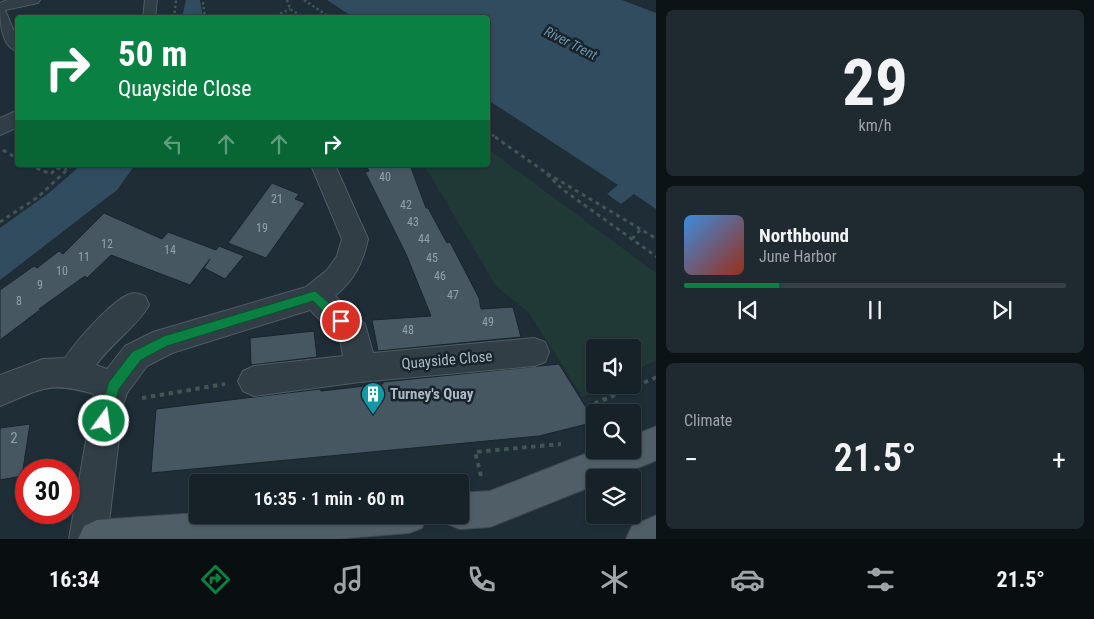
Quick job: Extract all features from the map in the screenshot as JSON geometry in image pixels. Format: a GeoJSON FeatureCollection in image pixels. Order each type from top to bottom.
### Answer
{"type":"FeatureCollection","features":[{"type":"Feature","properties":{"kind":"main road"},"geometry":{"type":"LineString","coordinates":[[469,510],[490,509],[656,443]]}},
{"type":"Feature","properties":{"kind":"main road"},"geometry":{"type":"LineString","coordinates":[[117,538],[295,524]]}},
{"type":"Feature","properties":{"kind":"main road"},"geometry":{"type":"LineString","coordinates":[[646,539],[656,533]]}},
{"type":"Feature","properties":{"kind":"street"},"geometry":{"type":"LineString","coordinates":[[0,128],[15,119]]}},
{"type":"Feature","properties":{"kind":"street"},"geometry":{"type":"LineString","coordinates":[[88,539],[110,396],[136,356],[164,342],[315,296],[337,278],[350,260],[355,239],[324,167]]}},
{"type":"Feature","properties":{"kind":"street"},"geometry":{"type":"LineString","coordinates":[[315,296],[354,333],[360,368]]}},
{"type":"Feature","properties":{"kind":"street"},"geometry":{"type":"LineString","coordinates":[[73,374],[85,352],[104,331],[134,305]]}},
{"type":"Feature","properties":{"kind":"street","name":"Quayside Close"},"geometry":{"type":"LineString","coordinates":[[254,381],[360,368],[534,352]]}},
{"type":"Feature","properties":{"kind":"street"},"geometry":{"type":"LineString","coordinates":[[0,391],[18,380],[50,371],[73,374],[110,396]]}},
{"type":"Feature","properties":{"kind":"lane"},"geometry":{"type":"LineString","coordinates":[[0,7],[10,3],[34,0]]}},
{"type":"Feature","properties":{"kind":"lane"},"geometry":{"type":"LineString","coordinates":[[150,15],[152,0]]}},
{"type":"Feature","properties":{"kind":"lane"},"geometry":{"type":"LineString","coordinates":[[0,12],[2,21],[15,47]]}},
{"type":"Feature","properties":{"kind":"path"},"geometry":{"type":"LineString","coordinates":[[174,15],[176,0]]}},
{"type":"Feature","properties":{"kind":"path"},"geometry":{"type":"LineString","coordinates":[[287,0],[290,9],[300,15]]}},
{"type":"Feature","properties":{"kind":"path"},"geometry":{"type":"LineString","coordinates":[[304,0],[325,15]]}},
{"type":"Feature","properties":{"kind":"path"},"geometry":{"type":"LineString","coordinates":[[203,2],[205,15]]}},
{"type":"Feature","properties":{"kind":"path"},"geometry":{"type":"LineString","coordinates":[[277,15],[290,9]]}},
{"type":"Feature","properties":{"kind":"path"},"geometry":{"type":"LineString","coordinates":[[490,133],[545,172],[562,189],[656,257]]}},
{"type":"Feature","properties":{"kind":"path"},"geometry":{"type":"LineString","coordinates":[[0,149],[15,156]]}},
{"type":"Feature","properties":{"kind":"path"},"geometry":{"type":"LineString","coordinates":[[34,167],[51,174],[56,168],[68,169]]}},
{"type":"Feature","properties":{"kind":"path"},"geometry":{"type":"LineString","coordinates":[[0,222],[38,196],[68,169]]}},
{"type":"Feature","properties":{"kind":"path"},"geometry":{"type":"LineString","coordinates":[[545,172],[560,178],[656,239]]}},
{"type":"Feature","properties":{"kind":"path"},"geometry":{"type":"LineString","coordinates":[[632,239],[641,229]]}},
{"type":"Feature","properties":{"kind":"path"},"geometry":{"type":"LineString","coordinates":[[597,404],[596,402],[656,377]]}},
{"type":"Feature","properties":{"kind":"path"},"geometry":{"type":"LineString","coordinates":[[110,396],[254,381]]}},
{"type":"Feature","properties":{"kind":"path"},"geometry":{"type":"LineString","coordinates":[[479,468],[475,452],[564,444]]}},
{"type":"Feature","properties":{"kind":"green space"},"geometry":{"type":"Polygon","coordinates":[[[490,150],[656,273],[656,360],[641,368],[641,339],[586,339],[586,394],[589,394],[583,397],[528,312],[496,286],[425,167],[490,167],[490,150]]]}},
{"type":"Feature","properties":{"kind":"water"},"geometry":{"type":"Polygon","coordinates":[[[186,0],[200,0],[203,15],[182,15],[186,0]]]}},
{"type":"Feature","properties":{"kind":"water","name":"River Trent"},"geometry":{"type":"Polygon","coordinates":[[[327,0],[622,0],[656,13],[656,209],[634,194],[621,204],[607,194],[618,185],[490,101],[490,15],[350,15],[327,0]]]}},
{"type":"Feature","properties":{"kind":"water"},"geometry":{"type":"Polygon","coordinates":[[[79,167],[134,167],[117,190],[0,280],[0,228],[49,193],[79,167]]]}},
{"type":"Feature","properties":{"kind":"building"},"geometry":{"type":"Polygon","coordinates":[[[367,167],[411,167],[426,208],[428,208],[447,243],[450,242],[479,298],[481,309],[513,307],[521,337],[378,351],[372,320],[431,316],[406,254],[365,172],[369,171],[367,167]]]}},
{"type":"Feature","properties":{"kind":"building"},"geometry":{"type":"Polygon","coordinates":[[[272,183],[299,194],[295,199],[305,203],[266,258],[228,243],[272,183]]]}},
{"type":"Feature","properties":{"kind":"building"},"geometry":{"type":"Polygon","coordinates":[[[104,213],[162,239],[168,232],[216,250],[219,246],[244,256],[225,279],[204,268],[210,259],[190,285],[111,255],[87,278],[85,276],[0,340],[0,290],[34,266],[37,268],[59,251],[63,254],[104,213]]]}},
{"type":"Feature","properties":{"kind":"building"},"geometry":{"type":"Polygon","coordinates":[[[314,331],[317,357],[251,365],[250,338],[314,331]]]}},
{"type":"Feature","properties":{"kind":"building","name":"Turney's Quay"},"geometry":{"type":"Polygon","coordinates":[[[559,364],[586,408],[586,424],[539,436],[151,473],[156,409],[320,389],[321,391],[383,384],[383,382],[559,364]]]}},
{"type":"Feature","properties":{"kind":"building"},"geometry":{"type":"Polygon","coordinates":[[[30,424],[25,459],[15,459],[15,477],[0,480],[0,428],[30,424]]]}},
{"type":"Feature","properties":{"kind":"place","name":"Turney's Quay"},"geometry":{"type":"Point","coordinates":[373,415]}},
{"type":"Feature","properties":{"kind":"route"},"geometry":{"type":"LineString","coordinates":[[104,421],[114,386],[136,356],[164,342],[315,296],[341,321]]}}]}
